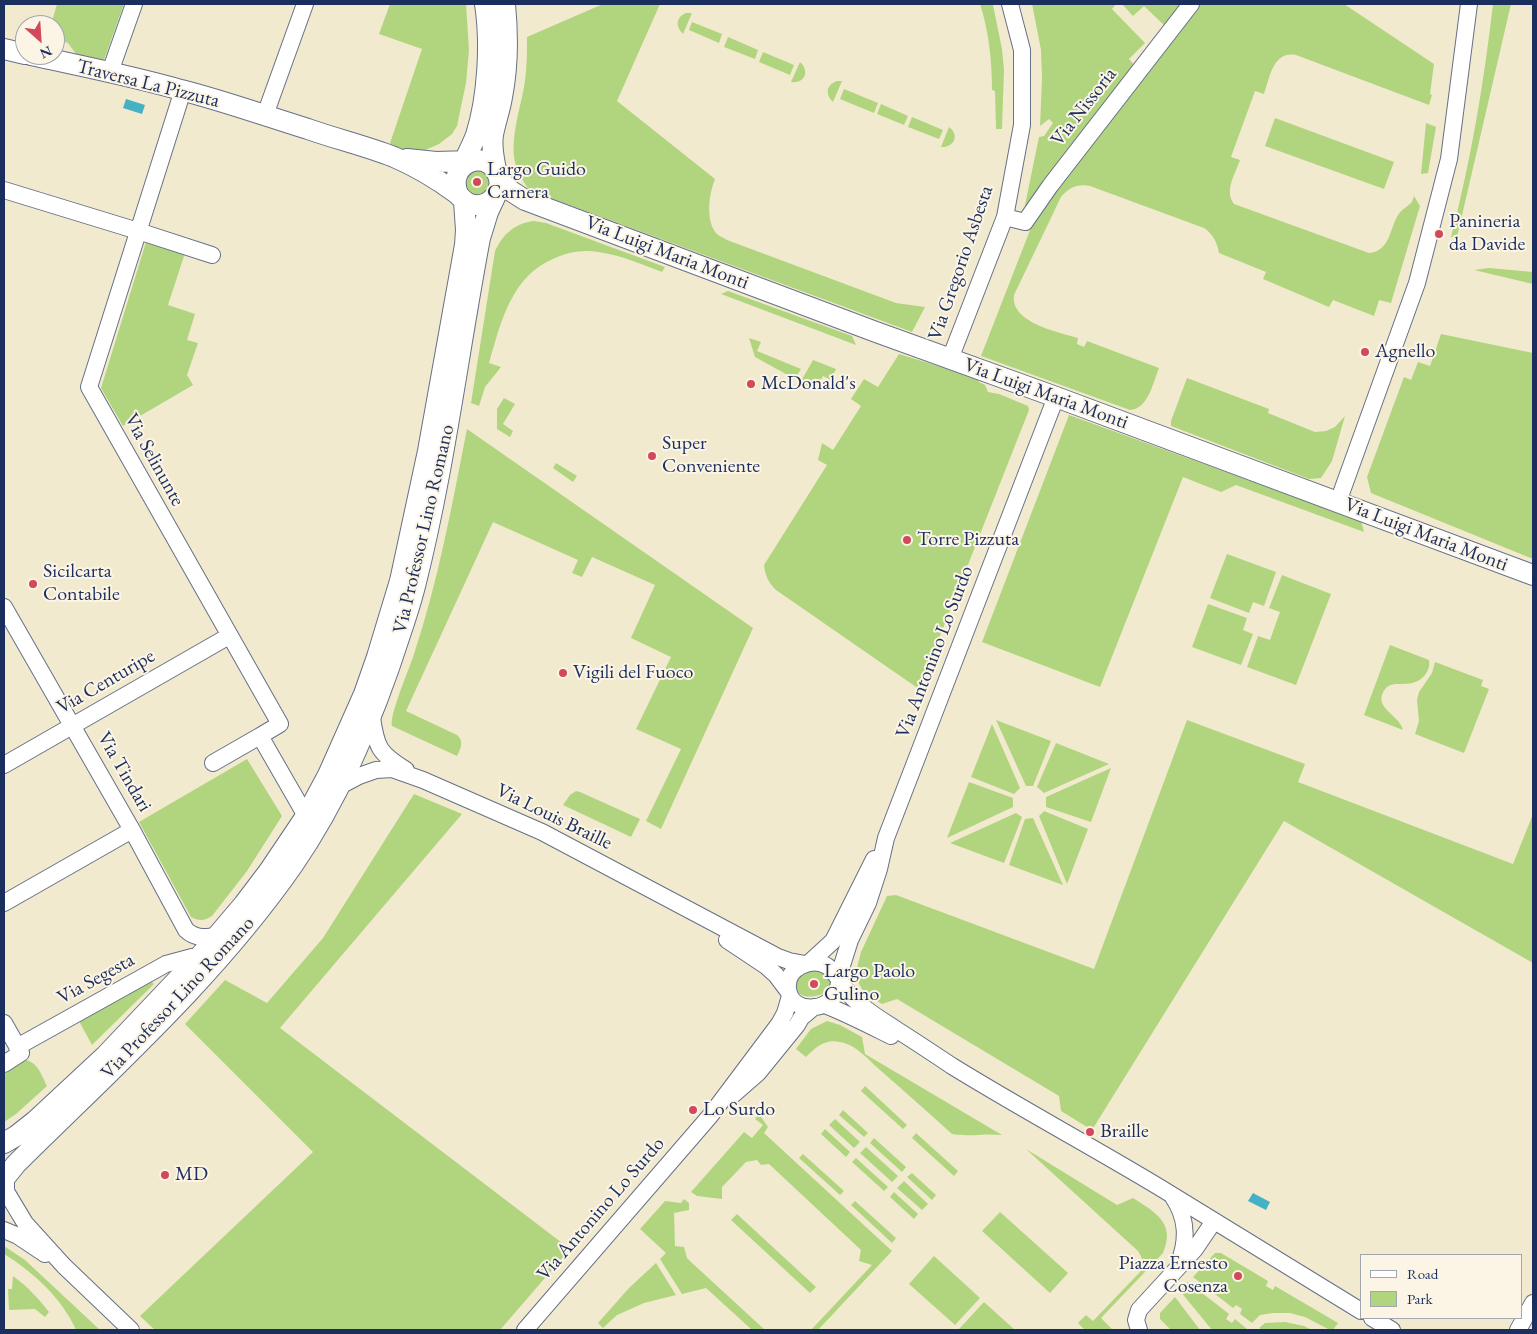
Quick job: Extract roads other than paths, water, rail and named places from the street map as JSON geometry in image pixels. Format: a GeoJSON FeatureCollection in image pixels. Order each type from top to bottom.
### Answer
{"type":"FeatureCollection","features":[{"type":"Feature","properties":{"kind":"street"},"geometry":{"type":"LineString","coordinates":[[110,72],[134,4]]}},
{"type":"Feature","properties":{"kind":"street"},"geometry":{"type":"LineString","coordinates":[[306,4],[264,115],[395,158],[431,176],[484,193]]}},
{"type":"Feature","properties":{"kind":"street"},"geometry":{"type":"LineString","coordinates":[[484,193],[456,189],[456,177],[465,164],[475,137],[485,87],[488,34],[485,4]]}},
{"type":"Feature","properties":{"kind":"street"},"geometry":{"type":"LineString","coordinates":[[484,193],[493,152],[493,136],[502,98],[505,73],[507,48],[505,4]]}},
{"type":"Feature","properties":{"kind":"street","name":"Via Gregorio Asbesta"},"geometry":{"type":"LineString","coordinates":[[950,359],[1005,217],[1022,124],[1022,50],[1010,4]]}},
{"type":"Feature","properties":{"kind":"street","name":"Via Nissoria"},"geometry":{"type":"LineString","coordinates":[[1005,217],[1025,222],[1050,186],[1191,4]]}},
{"type":"Feature","properties":{"kind":"street"},"geometry":{"type":"LineString","coordinates":[[1338,502],[1417,283],[1449,159],[1470,4]]}},
{"type":"Feature","properties":{"kind":"street","name":"Traversa La Pizzuta"},"geometry":{"type":"LineString","coordinates":[[65,62],[183,90],[264,115]]}},
{"type":"Feature","properties":{"kind":"street","name":"Via Selinunte"},"geometry":{"type":"LineString","coordinates":[[183,90],[89,387],[280,724],[260,736]]}},
{"type":"Feature","properties":{"kind":"street"},"geometry":{"type":"LineString","coordinates":[[395,158],[465,164],[477,160],[488,163],[484,193]]}},
{"type":"Feature","properties":{"kind":"street"},"geometry":{"type":"LineString","coordinates":[[4,190],[212,255]]}},
{"type":"Feature","properties":{"kind":"street","name":"Via Luigi Maria Monti"},"geometry":{"type":"LineString","coordinates":[[484,193],[518,207],[559,212],[876,332],[1533,575]]}},
{"type":"Feature","properties":{"kind":"street","name":"Via Professor Lino Romano"},"geometry":{"type":"LineString","coordinates":[[4,1179],[16,1164],[164,1019],[222,956],[258,913],[294,864],[340,786],[372,717],[415,587],[452,405],[480,238],[488,212],[484,193]]}},
{"type":"Feature","properties":{"kind":"street","name":"Via Professor Lino Romano"},"geometry":{"type":"LineString","coordinates":[[4,1143],[35,1121],[106,1055],[199,957],[269,871],[306,816],[328,775],[364,694],[400,581],[428,451],[465,245],[466,230],[484,193]]}},
{"type":"Feature","properties":{"kind":"street","name":"Via Antonino Lo Surdo"},"geometry":{"type":"LineString","coordinates":[[886,838],[1056,398]]}},
{"type":"Feature","properties":{"kind":"street","name":"Via Tindari"},"geometry":{"type":"LineString","coordinates":[[4,607],[132,830],[186,930],[199,938],[209,938],[218,935]]}},
{"type":"Feature","properties":{"kind":"street","name":"Via Centuripe"},"geometry":{"type":"LineString","coordinates":[[4,765],[229,636]]}},
{"type":"Feature","properties":{"kind":"street"},"geometry":{"type":"LineString","coordinates":[[372,717],[374,736],[389,760],[423,780]]}},
{"type":"Feature","properties":{"kind":"street"},"geometry":{"type":"LineString","coordinates":[[213,763],[260,736],[306,816]]}},
{"type":"Feature","properties":{"kind":"street"},"geometry":{"type":"LineString","coordinates":[[340,786],[376,770],[392,769],[423,780]]}},
{"type":"Feature","properties":{"kind":"street","name":"Via Louis Braille"},"geometry":{"type":"LineString","coordinates":[[423,780],[542,832],[664,896]]}},
{"type":"Feature","properties":{"kind":"street"},"geometry":{"type":"LineString","coordinates":[[4,903],[132,830]]}},
{"type":"Feature","properties":{"kind":"street"},"geometry":{"type":"LineString","coordinates":[[807,964],[833,941],[886,838]]}},
{"type":"Feature","properties":{"kind":"street"},"geometry":{"type":"LineString","coordinates":[[710,1116],[758,1073],[801,1018],[834,998],[837,993],[838,980],[850,940],[868,903],[886,838]]}},
{"type":"Feature","properties":{"kind":"street"},"geometry":{"type":"LineString","coordinates":[[664,896],[778,957],[807,964]]}},
{"type":"Feature","properties":{"kind":"street"},"geometry":{"type":"LineString","coordinates":[[664,896],[766,966],[798,1004],[819,1006],[851,1015],[952,1066]]}},
{"type":"Feature","properties":{"kind":"street","name":"Via Segesta"},"geometry":{"type":"LineString","coordinates":[[18,1047],[166,964],[199,957]]}},
{"type":"Feature","properties":{"kind":"street"},"geometry":{"type":"LineString","coordinates":[[710,1116],[779,1024],[785,1013],[790,975],[797,968],[814,962],[826,965],[832,970],[852,998],[871,1013],[952,1066],[1171,1195],[1360,1310]]}},
{"type":"Feature","properties":{"kind":"street"},"geometry":{"type":"LineString","coordinates":[[4,1023],[21,1053],[4,1064]]}},
{"type":"Feature","properties":{"kind":"street","name":"Via Antonino Lo Surdo"},"geometry":{"type":"LineString","coordinates":[[525,1330],[710,1116]]}},
{"type":"Feature","properties":{"kind":"street"},"geometry":{"type":"LineString","coordinates":[[4,1179],[4,1188],[25,1223],[64,1266],[131,1330]]}},
{"type":"Feature","properties":{"kind":"street"},"geometry":{"type":"LineString","coordinates":[[1171,1195],[1184,1218],[1183,1252],[1178,1267]]}},
{"type":"Feature","properties":{"kind":"street"},"geometry":{"type":"LineString","coordinates":[[1138,1330],[1136,1320],[1140,1310],[1195,1249],[1214,1221]]}},
{"type":"Feature","properties":{"kind":"street"},"geometry":{"type":"LineString","coordinates":[[4,1230],[18,1236],[64,1266]]}},
{"type":"Feature","properties":{"kind":"street"},"geometry":{"type":"LineString","coordinates":[[1518,1330],[1533,1303]]}},
{"type":"Feature","properties":{"kind":"street"},"geometry":{"type":"LineString","coordinates":[[1374,1319],[1392,1330]]}},
{"type":"Feature","properties":{"kind":"water"},"geometry":{"type":"Polygon","coordinates":[[[126,99],[145,105],[142,114],[123,108],[126,99]]]}},
{"type":"Feature","properties":{"kind":"water"},"geometry":{"type":"Polygon","coordinates":[[[1253,1193],[1270,1202],[1266,1210],[1248,1201],[1253,1193]]]}},
{"type":"Feature","properties":{"kind":"place","name":"Largo Guido Carnera"},"geometry":{"type":"Point","coordinates":[477,182]}},
{"type":"Feature","properties":{"kind":"place","name":"Panineria da Davide"},"geometry":{"type":"Point","coordinates":[1439,234]}},
{"type":"Feature","properties":{"kind":"place","name":"Agnello"},"geometry":{"type":"Point","coordinates":[1365,352]}},
{"type":"Feature","properties":{"kind":"place","name":"McDonald's"},"geometry":{"type":"Point","coordinates":[751,384]}},
{"type":"Feature","properties":{"kind":"place","name":"Super Conveniente"},"geometry":{"type":"Point","coordinates":[652,456]}},
{"type":"Feature","properties":{"kind":"place","name":"Torre Pizzuta"},"geometry":{"type":"Point","coordinates":[907,540]}},
{"type":"Feature","properties":{"kind":"place","name":"Sicilcarta Contabile"},"geometry":{"type":"Point","coordinates":[33,584]}},
{"type":"Feature","properties":{"kind":"place","name":"Vigili del Fuoco"},"geometry":{"type":"Point","coordinates":[563,673]}},
{"type":"Feature","properties":{"kind":"place","name":"Largo Paolo Gulino"},"geometry":{"type":"Point","coordinates":[814,984]}},
{"type":"Feature","properties":{"kind":"place","name":"Lo Surdo"},"geometry":{"type":"Point","coordinates":[693,1110]}},
{"type":"Feature","properties":{"kind":"place","name":"Braille"},"geometry":{"type":"Point","coordinates":[1090,1132]}},
{"type":"Feature","properties":{"kind":"place","name":"MD"},"geometry":{"type":"Point","coordinates":[165,1175]}},
{"type":"Feature","properties":{"kind":"place","name":"Piazza Ernesto Cosenza"},"geometry":{"type":"Point","coordinates":[1238,1276]}}]}
